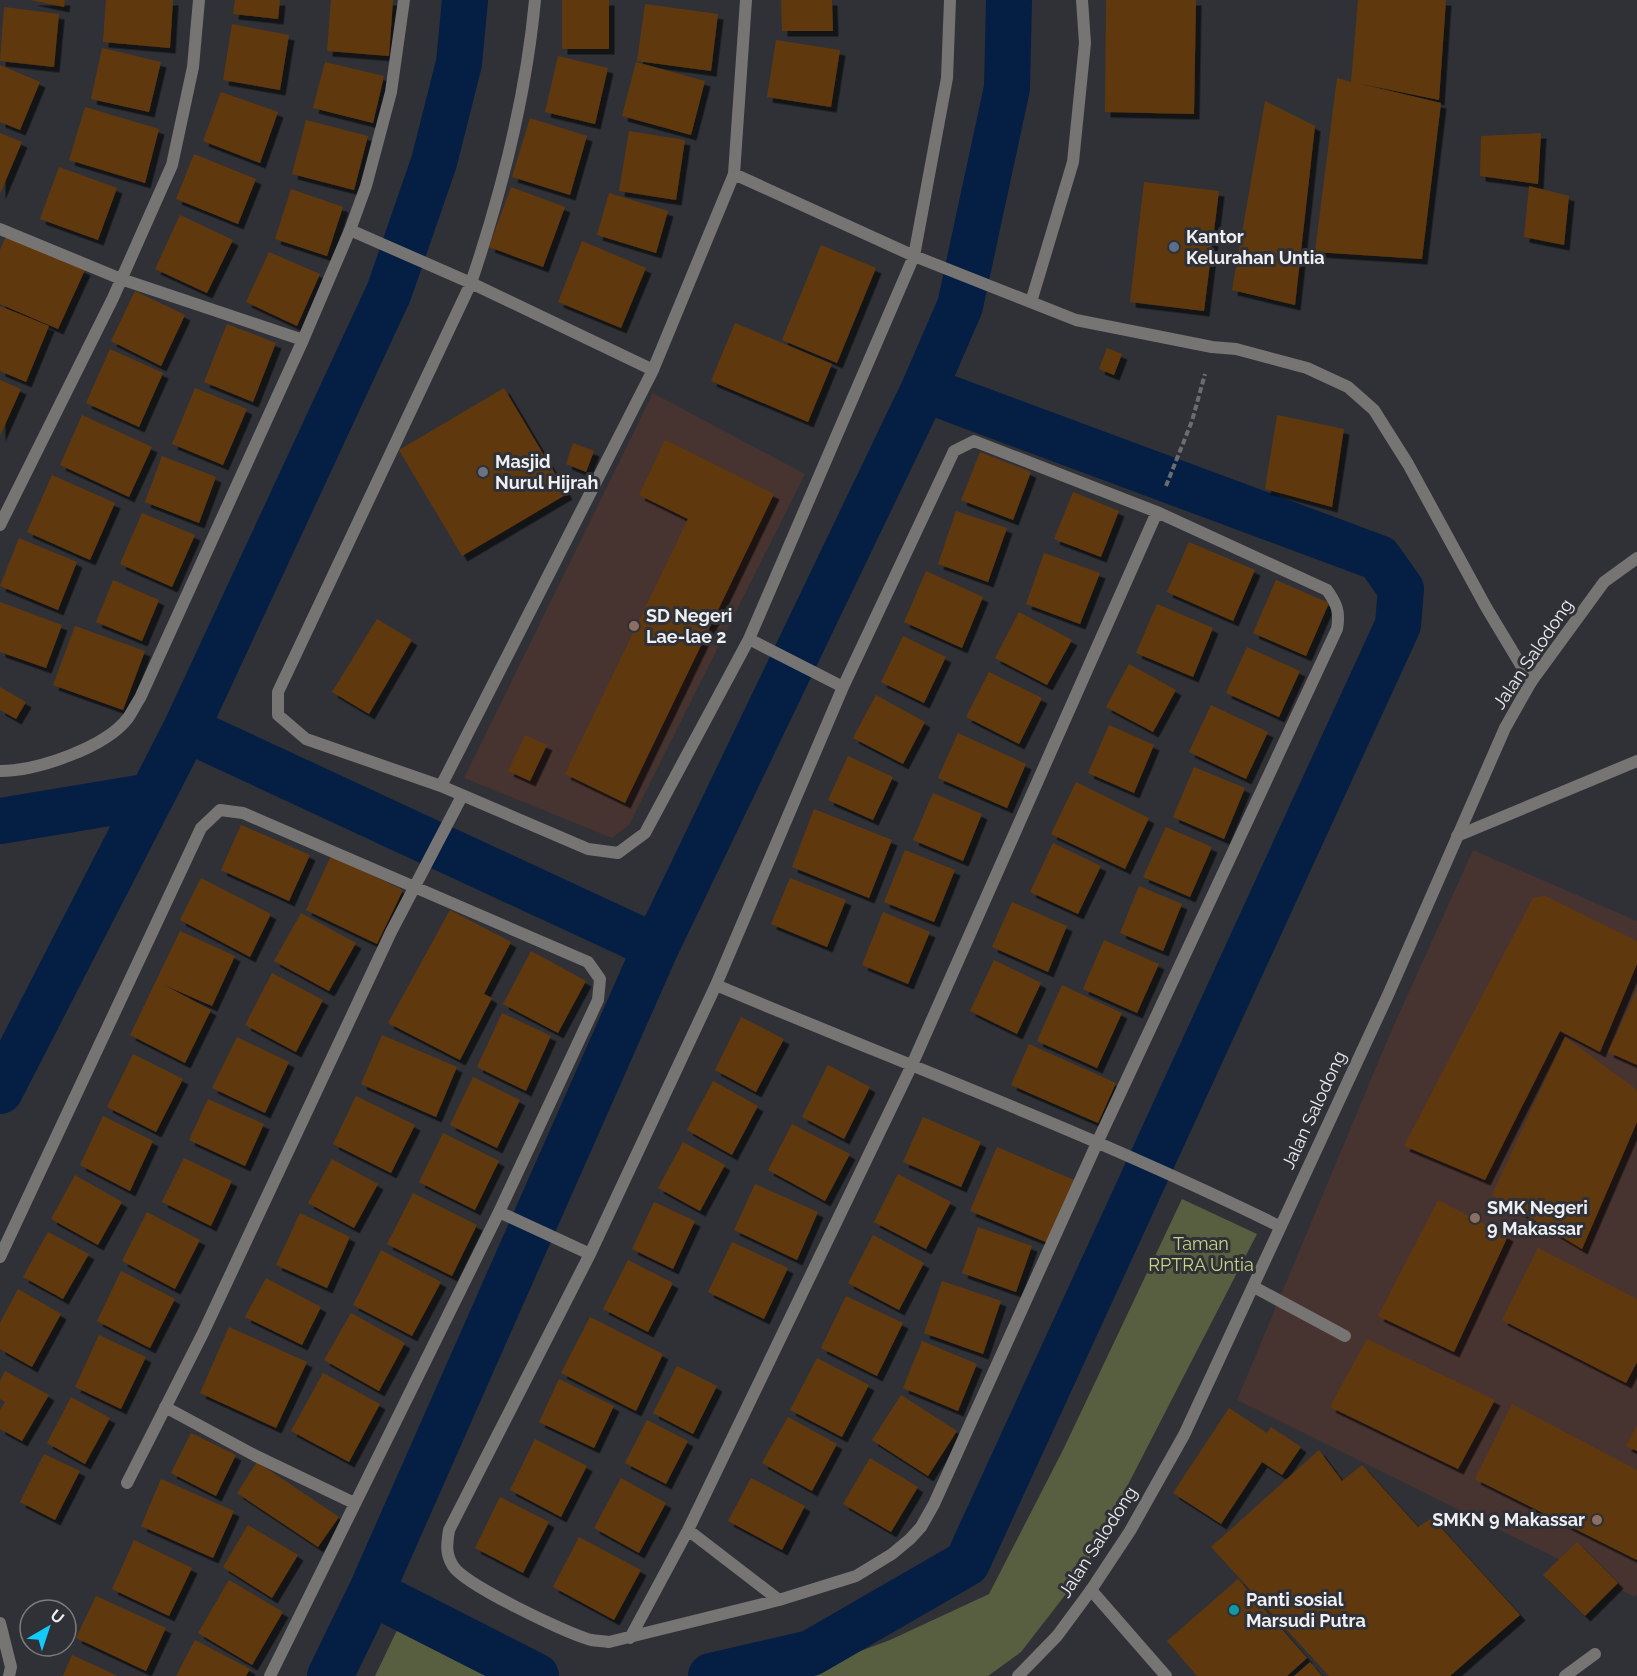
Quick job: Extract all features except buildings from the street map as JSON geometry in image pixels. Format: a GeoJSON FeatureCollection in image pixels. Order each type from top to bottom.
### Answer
{"type":"FeatureCollection","features":[{"type":"Feature","properties":{"kind":"street"},"geometry":{"type":"LineString","coordinates":[[0,525],[121,279],[172,165],[193,67],[199,0]]}},
{"type":"Feature","properties":{"kind":"street"},"geometry":{"type":"LineString","coordinates":[[0,771],[41,766],[88,748],[127,719],[140,698],[303,340],[350,231],[366,186],[391,92],[404,0]]}},
{"type":"Feature","properties":{"kind":"street"},"geometry":{"type":"LineString","coordinates":[[535,0],[530,57],[509,150],[494,216],[471,283],[278,692],[278,715],[306,739],[441,786],[588,849],[618,853],[645,833],[749,639],[914,256],[947,78],[950,0]]}},
{"type":"Feature","properties":{"kind":"street"},"geometry":{"type":"LineString","coordinates":[[441,786],[653,370],[734,174],[746,0]]}},
{"type":"Feature","properties":{"kind":"street"},"geometry":{"type":"LineString","coordinates":[[1031,302],[1073,162],[1085,43],[1082,0]]}},
{"type":"Feature","properties":{"kind":"street"},"geometry":{"type":"LineString","coordinates":[[734,174],[914,256],[1076,320],[1212,347],[1236,349],[1307,368],[1348,387],[1374,410],[1408,464],[1486,607],[1531,682]]}},
{"type":"Feature","properties":{"kind":"street"},"geometry":{"type":"LineString","coordinates":[[0,230],[121,279],[303,340]]}},
{"type":"Feature","properties":{"kind":"street"},"geometry":{"type":"LineString","coordinates":[[350,231],[384,248],[471,283],[653,370]]}},
{"type":"Feature","properties":{"kind":"street"},"geometry":{"type":"LineString","coordinates":[[974,441],[1157,512],[1327,590],[1336,602],[1339,615],[1337,629],[1097,1143],[943,1484],[921,1527],[892,1554],[856,1576],[779,1600],[630,1638],[609,1642],[592,1640],[467,1581],[453,1567],[446,1550],[449,1530],[590,1254],[716,985],[843,687],[954,452],[962,445],[974,441]]}},
{"type":"Feature","properties":{"kind":"street"},"geometry":{"type":"LineString","coordinates":[[630,1638],[688,1530],[911,1067],[1157,512]]}},
{"type":"Feature","properties":{"kind":"street","name":"Jalan Salodong"},"geometry":{"type":"LineString","coordinates":[[1018,1676],[1057,1636],[1091,1590],[1130,1531],[1184,1435],[1388,994],[1505,728],[1531,682],[1604,582],[1637,558]]}},
{"type":"Feature","properties":{"kind":"street"},"geometry":{"type":"LineString","coordinates":[[749,639],[777,651],[797,664],[843,687]]}},
{"type":"Feature","properties":{"kind":"street"},"geometry":{"type":"LineString","coordinates":[[1457,836],[1637,761]]}},
{"type":"Feature","properties":{"kind":"street"},"geometry":{"type":"LineString","coordinates":[[127,1484],[203,1333],[427,860],[462,796]]}},
{"type":"Feature","properties":{"kind":"street"},"geometry":{"type":"LineString","coordinates":[[0,1257],[201,828],[220,810],[243,813],[588,962],[600,979],[598,1000],[499,1212],[270,1676]]}},
{"type":"Feature","properties":{"kind":"street"},"geometry":{"type":"LineString","coordinates":[[716,985],[1198,1186],[1280,1226]]}},
{"type":"Feature","properties":{"kind":"street"},"geometry":{"type":"LineString","coordinates":[[499,1212],[590,1254]]}},
{"type":"Feature","properties":{"kind":"street"},"geometry":{"type":"LineString","coordinates":[[1254,1287],[1345,1336]]}},
{"type":"Feature","properties":{"kind":"street"},"geometry":{"type":"LineString","coordinates":[[165,1407],[256,1456],[354,1503]]}},
{"type":"Feature","properties":{"kind":"street"},"geometry":{"type":"LineString","coordinates":[[688,1530],[779,1600]]}},
{"type":"Feature","properties":{"kind":"street"},"geometry":{"type":"LineString","coordinates":[[1091,1590],[1166,1676]]}},
{"type":"Feature","properties":{"kind":"street"},"geometry":{"type":"LineString","coordinates":[[0,1623],[11,1667],[9,1676]]}},
{"type":"Feature","properties":{"kind":"street"},"geometry":{"type":"LineString","coordinates":[[1565,1676],[1596,1653]]}},
{"type":"Feature","properties":{"kind":"path"},"geometry":{"type":"LineString","coordinates":[[1162,496],[1199,399],[1212,347]]}},
{"type":"Feature","properties":{"kind":"shaded area","name":"SD Negeri Lae-lae 2"},"geometry":{"type":"Polygon","coordinates":[[[653,393],[805,474],[629,825],[612,838],[464,778],[653,393]]]}},
{"type":"Feature","properties":{"kind":"shaded area","name":"SMK Negeri 9 Makassar"},"geometry":{"type":"Polygon","coordinates":[[[1473,850],[1637,921],[1637,1594],[1635,1597],[1237,1400],[1389,1036],[1473,850]]]}},
{"type":"Feature","properties":{"kind":"green space","name":"Taman RPTRA Untia"},"geometry":{"type":"Polygon","coordinates":[[[1182,1199],[1257,1234],[1083,1572],[1021,1652],[988,1676],[793,1676],[890,1640],[989,1594],[1063,1450],[1182,1199]]]}},
{"type":"Feature","properties":{"kind":"green space"},"geometry":{"type":"Polygon","coordinates":[[[399,1626],[498,1676],[375,1676],[399,1626]]]}},
{"type":"Feature","properties":{"kind":"waterway"},"geometry":{"type":"LineString","coordinates":[[0,1091],[186,729],[389,292],[434,162],[459,63],[465,0]]}},
{"type":"Feature","properties":{"kind":"waterway"},"geometry":{"type":"LineString","coordinates":[[330,1676],[371,1592],[656,947],[924,389],[960,306],[1007,88],[1009,0]]}},
{"type":"Feature","properties":{"kind":"waterway"},"geometry":{"type":"LineString","coordinates":[[711,1676],[811,1653],[967,1563],[1398,625],[1401,589],[1379,558],[924,389]]}},
{"type":"Feature","properties":{"kind":"waterway"},"geometry":{"type":"LineString","coordinates":[[186,729],[656,947]]}},
{"type":"Feature","properties":{"kind":"waterway"},"geometry":{"type":"LineString","coordinates":[[0,821],[151,796]]}},
{"type":"Feature","properties":{"kind":"waterway"},"geometry":{"type":"LineString","coordinates":[[371,1592],[536,1676]]}},
{"type":"Feature","properties":{"kind":"place","name":"Kantor Kelurahan Untia"},"geometry":{"type":"Point","coordinates":[1174,247]}},
{"type":"Feature","properties":{"kind":"place","name":"Masjid Nurul Hijrah"},"geometry":{"type":"Point","coordinates":[483,472]}},
{"type":"Feature","properties":{"kind":"place","name":"SD Negeri Lae-lae 2"},"geometry":{"type":"Point","coordinates":[634,626]}},
{"type":"Feature","properties":{"kind":"place","name":"SMK Negeri 9 Makassar"},"geometry":{"type":"Point","coordinates":[1475,1218]}},
{"type":"Feature","properties":{"kind":"place","name":"SMKN 9 Makassar"},"geometry":{"type":"Point","coordinates":[1597,1520]}},
{"type":"Feature","properties":{"kind":"place","name":"Panti sosial Marsudi Putra"},"geometry":{"type":"Point","coordinates":[1234,1610]}}]}
